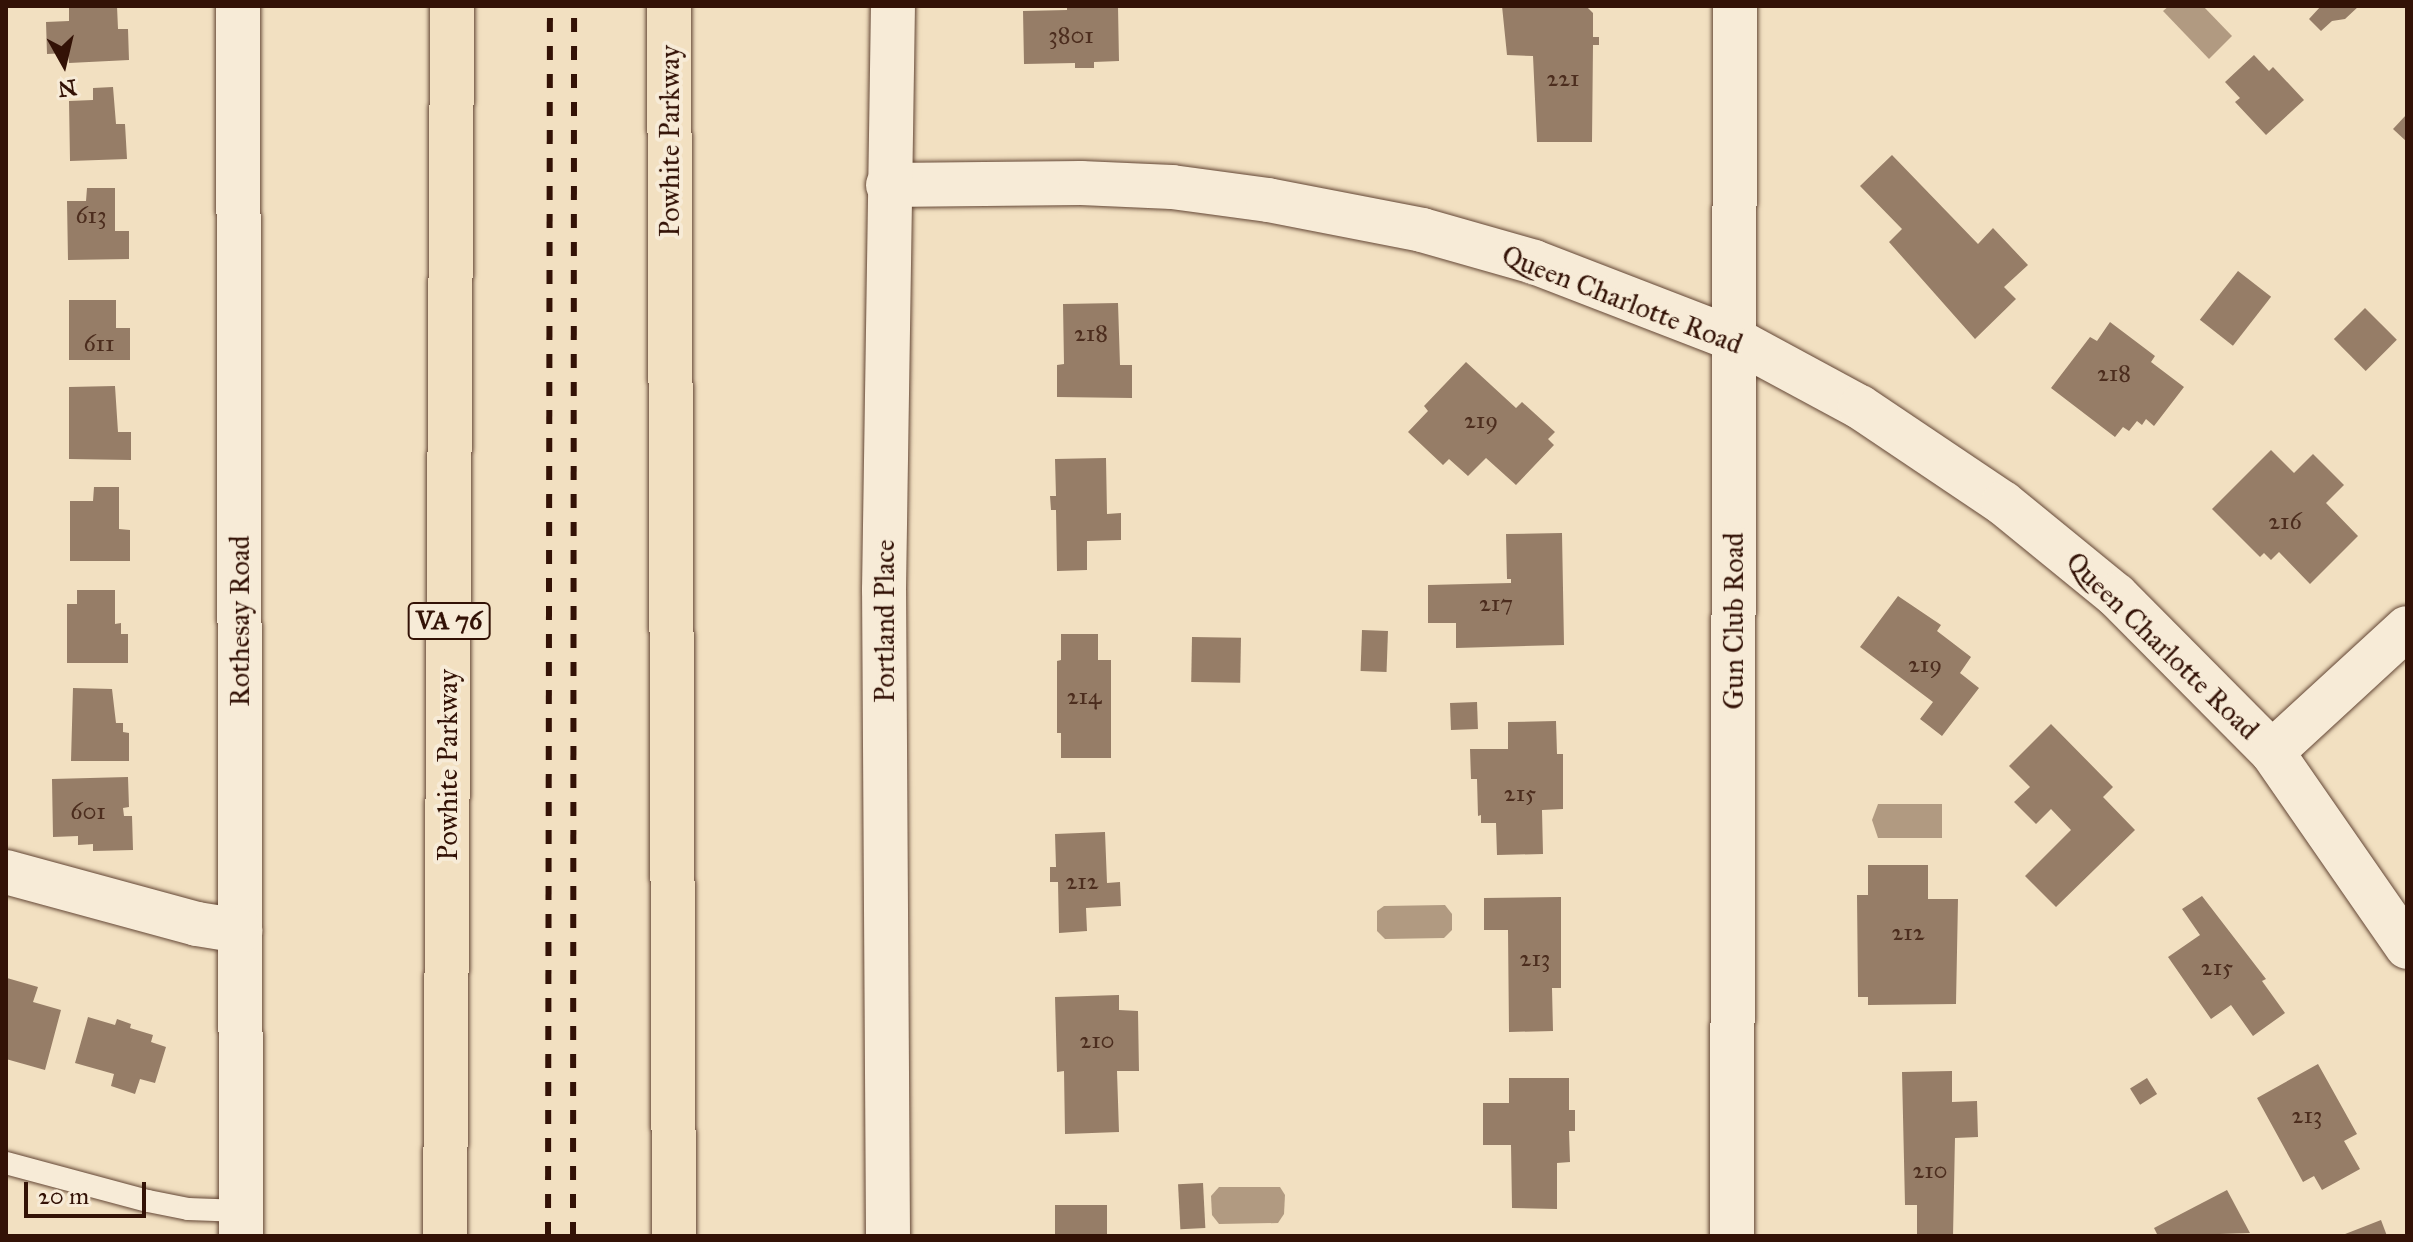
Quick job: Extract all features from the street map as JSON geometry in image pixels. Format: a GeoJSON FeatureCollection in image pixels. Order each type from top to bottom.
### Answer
{"type":"FeatureCollection","features":[{"type":"Feature","properties":{"kind":"highway","name":"Powhite Parkway"},"geometry":{"type":"LineString","coordinates":[[445,1236],[452,6]]}},
{"type":"Feature","properties":{"kind":"highway","name":"Powhite Parkway"},"geometry":{"type":"LineString","coordinates":[[669,6],[674,1236]]}},
{"type":"Feature","properties":{"kind":"street","name":"Rothesay Road"},"geometry":{"type":"LineString","coordinates":[[238,6],[242,1223]]}},
{"type":"Feature","properties":{"kind":"street","name":"Portland Place"},"geometry":{"type":"LineString","coordinates":[[888,1236],[884,590],[893,6]]}},
{"type":"Feature","properties":{"kind":"street","name":"Gun Club Road"},"geometry":{"type":"LineString","coordinates":[[1732,1236],[1735,6]]}},
{"type":"Feature","properties":{"kind":"street","name":"Queen Charlotte Road"},"geometry":{"type":"LineString","coordinates":[[888,185],[1081,183],[1172,187],[1268,200],[1422,230],[1534,262],[1734,339],[1860,407],[2003,503],[2116,595],[2272,752],[2407,947]]}},
{"type":"Feature","properties":{"kind":"street"},"geometry":{"type":"LineString","coordinates":[[2272,752],[2407,628]]}},
{"type":"Feature","properties":{"kind":"street"},"geometry":{"type":"LineString","coordinates":[[6,872],[197,924],[240,931]]}},
{"type":"Feature","properties":{"kind":"lane"},"geometry":{"type":"LineString","coordinates":[[6,1163],[242,1223]]}},
{"type":"Feature","properties":{"kind":"shaded area"},"geometry":{"type":"Polygon","coordinates":[[[2169,6],[2203,6],[2232,36],[2209,59],[2163,11],[2169,6]]]}},
{"type":"Feature","properties":{"kind":"shaded area"},"geometry":{"type":"Polygon","coordinates":[[[1878,804],[1942,804],[1942,838],[1878,838],[1872,820],[1878,804]]]}},
{"type":"Feature","properties":{"kind":"shaded area"},"geometry":{"type":"Polygon","coordinates":[[[1445,905],[1452,914],[1452,930],[1444,938],[1385,939],[1377,931],[1377,911],[1384,906],[1445,905]]]}},
{"type":"Feature","properties":{"kind":"shaded area"},"geometry":{"type":"Polygon","coordinates":[[[1219,1187],[1280,1187],[1285,1195],[1284,1214],[1278,1223],[1219,1224],[1212,1215],[1211,1196],[1219,1187]]]}},
{"type":"Feature","properties":{"kind":"building"},"geometry":{"type":"Polygon","coordinates":[[[69,6],[117,6],[118,29],[128,29],[129,60],[69,63],[68,53],[47,54],[46,22],[69,21],[69,6]]]}},
{"type":"Feature","properties":{"kind":"building"},"geometry":{"type":"Polygon","coordinates":[[[1067,6],[1118,6],[1119,61],[1094,62],[1094,68],[1075,68],[1075,63],[1024,64],[1023,11],[1067,10],[1067,6]]]}},
{"type":"Feature","properties":{"kind":"building"},"geometry":{"type":"Polygon","coordinates":[[[1502,6],[1586,6],[1593,13],[1593,37],[1599,37],[1599,45],[1593,45],[1592,142],[1537,142],[1533,56],[1507,55],[1502,6]]]}},
{"type":"Feature","properties":{"kind":"building"},"geometry":{"type":"Polygon","coordinates":[[[2321,6],[2359,6],[2345,19],[2332,21],[2321,31],[2309,19],[2321,6]]]}},
{"type":"Feature","properties":{"kind":"building"},"geometry":{"type":"Polygon","coordinates":[[[2254,55],[2269,71],[2273,67],[2304,100],[2266,135],[2235,102],[2240,98],[2225,82],[2254,55]]]}},
{"type":"Feature","properties":{"kind":"building"},"geometry":{"type":"Polygon","coordinates":[[[113,87],[116,124],[125,124],[127,159],[70,161],[69,101],[93,100],[93,88],[113,87]]]}},
{"type":"Feature","properties":{"kind":"building"},"geometry":{"type":"Polygon","coordinates":[[[2407,114],[2407,142],[2393,129],[2407,114]]]}},
{"type":"Feature","properties":{"kind":"building"},"geometry":{"type":"Polygon","coordinates":[[[1892,155],[1978,244],[1993,228],[2028,265],[2004,287],[2016,299],[1975,339],[1889,242],[1902,229],[1860,186],[1892,155]]]}},
{"type":"Feature","properties":{"kind":"building"},"geometry":{"type":"Polygon","coordinates":[[[87,188],[115,188],[115,231],[129,231],[129,259],[68,260],[67,201],[86,201],[87,188]]]}},
{"type":"Feature","properties":{"kind":"building"},"geometry":{"type":"Polygon","coordinates":[[[2238,271],[2271,297],[2233,346],[2200,320],[2238,271]]]}},
{"type":"Feature","properties":{"kind":"building"},"geometry":{"type":"Polygon","coordinates":[[[69,300],[116,300],[116,328],[130,328],[130,360],[69,360],[69,300]]]}},
{"type":"Feature","properties":{"kind":"building"},"geometry":{"type":"Polygon","coordinates":[[[1118,303],[1120,365],[1132,365],[1132,398],[1057,397],[1057,365],[1064,364],[1063,304],[1118,303]]]}},
{"type":"Feature","properties":{"kind":"building"},"geometry":{"type":"Polygon","coordinates":[[[2365,308],[2397,340],[2366,371],[2334,339],[2365,308]]]}},
{"type":"Feature","properties":{"kind":"building"},"geometry":{"type":"Polygon","coordinates":[[[2110,322],[2155,356],[2151,362],[2184,387],[2154,426],[2146,419],[2142,425],[2137,421],[2129,431],[2123,427],[2115,437],[2051,388],[2090,337],[2097,341],[2110,322]]]}},
{"type":"Feature","properties":{"kind":"building"},"geometry":{"type":"Polygon","coordinates":[[[1466,362],[1516,408],[1522,402],[1555,432],[1548,439],[1554,445],[1516,485],[1486,458],[1468,476],[1449,459],[1443,465],[1408,432],[1428,411],[1424,406],[1466,362]]]}},
{"type":"Feature","properties":{"kind":"building"},"geometry":{"type":"Polygon","coordinates":[[[115,386],[118,432],[131,432],[131,460],[69,459],[69,387],[115,386]]]}},
{"type":"Feature","properties":{"kind":"building"},"geometry":{"type":"Polygon","coordinates":[[[2271,450],[2294,473],[2313,454],[2344,485],[2326,503],[2358,536],[2310,584],[2279,552],[2271,560],[2264,553],[2260,557],[2212,509],[2271,450]]]}},
{"type":"Feature","properties":{"kind":"building"},"geometry":{"type":"Polygon","coordinates":[[[1106,458],[1107,514],[1121,513],[1121,540],[1087,541],[1087,570],[1057,571],[1056,510],[1051,510],[1050,496],[1056,496],[1055,459],[1106,458]]]}},
{"type":"Feature","properties":{"kind":"building"},"geometry":{"type":"Polygon","coordinates":[[[94,487],[119,487],[119,529],[130,530],[130,561],[70,561],[70,501],[93,501],[94,487]]]}},
{"type":"Feature","properties":{"kind":"building"},"geometry":{"type":"Polygon","coordinates":[[[1562,533],[1564,645],[1456,648],[1456,623],[1428,623],[1428,585],[1511,583],[1511,579],[1507,579],[1506,534],[1562,533]]]}},
{"type":"Feature","properties":{"kind":"building"},"geometry":{"type":"Polygon","coordinates":[[[77,590],[115,590],[115,624],[121,623],[121,634],[128,634],[128,663],[67,663],[67,604],[77,604],[77,590]]]}},
{"type":"Feature","properties":{"kind":"building"},"geometry":{"type":"Polygon","coordinates":[[[1898,596],[1941,625],[1937,631],[1971,657],[1960,673],[1979,688],[1942,736],[1920,719],[1933,702],[1860,647],[1898,596]]]}},
{"type":"Feature","properties":{"kind":"building"},"geometry":{"type":"Polygon","coordinates":[[[1362,630],[1388,631],[1387,672],[1361,671],[1362,630]]]}},
{"type":"Feature","properties":{"kind":"building"},"geometry":{"type":"Polygon","coordinates":[[[1061,634],[1098,634],[1098,660],[1111,660],[1111,758],[1061,758],[1061,733],[1057,733],[1057,661],[1061,660],[1061,634]]]}},
{"type":"Feature","properties":{"kind":"building"},"geometry":{"type":"Polygon","coordinates":[[[1192,637],[1241,638],[1240,683],[1191,682],[1192,637]]]}},
{"type":"Feature","properties":{"kind":"building"},"geometry":{"type":"Polygon","coordinates":[[[73,688],[112,689],[116,723],[123,723],[123,732],[129,733],[129,761],[71,761],[73,688]]]}},
{"type":"Feature","properties":{"kind":"building"},"geometry":{"type":"Polygon","coordinates":[[[1477,702],[1478,729],[1451,730],[1450,703],[1477,702]]]}},
{"type":"Feature","properties":{"kind":"building"},"geometry":{"type":"Polygon","coordinates":[[[1556,721],[1557,754],[1563,754],[1563,809],[1542,810],[1543,854],[1497,855],[1496,823],[1481,823],[1481,815],[1478,816],[1477,779],[1471,779],[1470,749],[1508,749],[1508,722],[1556,721]]]}},
{"type":"Feature","properties":{"kind":"building"},"geometry":{"type":"Polygon","coordinates":[[[2051,724],[2113,787],[2103,797],[2135,830],[2056,907],[2025,876],[2071,830],[2051,809],[2036,824],[2014,802],[2030,787],[2009,766],[2051,724]]]}},
{"type":"Feature","properties":{"kind":"building"},"geometry":{"type":"Polygon","coordinates":[[[128,777],[129,807],[123,808],[124,816],[132,816],[133,850],[93,851],[93,844],[78,845],[78,836],[53,837],[52,779],[128,777]]]}},
{"type":"Feature","properties":{"kind":"building"},"geometry":{"type":"Polygon","coordinates":[[[1105,832],[1107,883],[1120,882],[1121,906],[1086,908],[1087,931],[1059,933],[1058,882],[1050,882],[1050,867],[1056,867],[1055,834],[1105,832]]]}},
{"type":"Feature","properties":{"kind":"building"},"geometry":{"type":"Polygon","coordinates":[[[1868,865],[1928,865],[1928,899],[1958,899],[1956,1004],[1868,1005],[1868,997],[1858,997],[1857,895],[1868,895],[1868,865]]]}},
{"type":"Feature","properties":{"kind":"building"},"geometry":{"type":"Polygon","coordinates":[[[2202,896],[2266,979],[2262,981],[2285,1013],[2253,1036],[2231,1005],[2211,1019],[2168,957],[2200,935],[2182,909],[2202,896]]]}},
{"type":"Feature","properties":{"kind":"building"},"geometry":{"type":"Polygon","coordinates":[[[1561,897],[1561,988],[1552,988],[1553,1031],[1509,1032],[1508,930],[1484,930],[1484,898],[1561,897]]]}},
{"type":"Feature","properties":{"kind":"building"},"geometry":{"type":"Polygon","coordinates":[[[7,978],[38,987],[33,1002],[61,1010],[45,1070],[6,1059],[7,978]]]}},
{"type":"Feature","properties":{"kind":"building"},"geometry":{"type":"Polygon","coordinates":[[[1119,995],[1119,1010],[1138,1011],[1139,1071],[1117,1071],[1119,1132],[1065,1134],[1064,1071],[1057,1072],[1055,997],[1119,995]]]}},
{"type":"Feature","properties":{"kind":"building"},"geometry":{"type":"Polygon","coordinates":[[[88,1017],[115,1025],[117,1019],[131,1024],[130,1028],[153,1035],[151,1042],[166,1047],[155,1083],[140,1079],[135,1094],[111,1086],[114,1074],[75,1063],[88,1017]]]}},
{"type":"Feature","properties":{"kind":"building"},"geometry":{"type":"Polygon","coordinates":[[[2318,1064],[2357,1134],[2344,1141],[2360,1169],[2322,1190],[2314,1176],[2303,1182],[2257,1098],[2318,1064]]]}},
{"type":"Feature","properties":{"kind":"building"},"geometry":{"type":"Polygon","coordinates":[[[1952,1071],[1952,1102],[1977,1101],[1978,1137],[1955,1138],[1953,1236],[1917,1236],[1917,1205],[1905,1205],[1902,1072],[1952,1071]]]}},
{"type":"Feature","properties":{"kind":"building"},"geometry":{"type":"Polygon","coordinates":[[[1509,1078],[1569,1078],[1569,1110],[1575,1110],[1575,1131],[1569,1131],[1570,1162],[1557,1163],[1557,1209],[1512,1208],[1511,1145],[1483,1145],[1483,1103],[1509,1103],[1509,1078]]]}},
{"type":"Feature","properties":{"kind":"building"},"geometry":{"type":"Polygon","coordinates":[[[2147,1078],[2157,1094],[2140,1105],[2130,1089],[2147,1078]]]}},
{"type":"Feature","properties":{"kind":"building"},"geometry":{"type":"Polygon","coordinates":[[[1203,1183],[1205,1228],[1180,1229],[1178,1184],[1203,1183]]]}},
{"type":"Feature","properties":{"kind":"building"},"geometry":{"type":"Polygon","coordinates":[[[2227,1190],[2250,1233],[2158,1236],[2154,1228],[2227,1190]]]}},
{"type":"Feature","properties":{"kind":"building"},"geometry":{"type":"Polygon","coordinates":[[[1055,1205],[1107,1205],[1107,1236],[1055,1236],[1055,1205]]]}},
{"type":"Feature","properties":{"kind":"building"},"geometry":{"type":"Polygon","coordinates":[[[2381,1220],[2387,1236],[2340,1236],[2381,1220]]]}},
{"type":"Feature","properties":{"kind":"railway"},"geometry":{"type":"LineString","coordinates":[[548,1236],[550,6]]}},
{"type":"Feature","properties":{"kind":"railway"},"geometry":{"type":"LineString","coordinates":[[573,1236],[574,6]]}}]}
